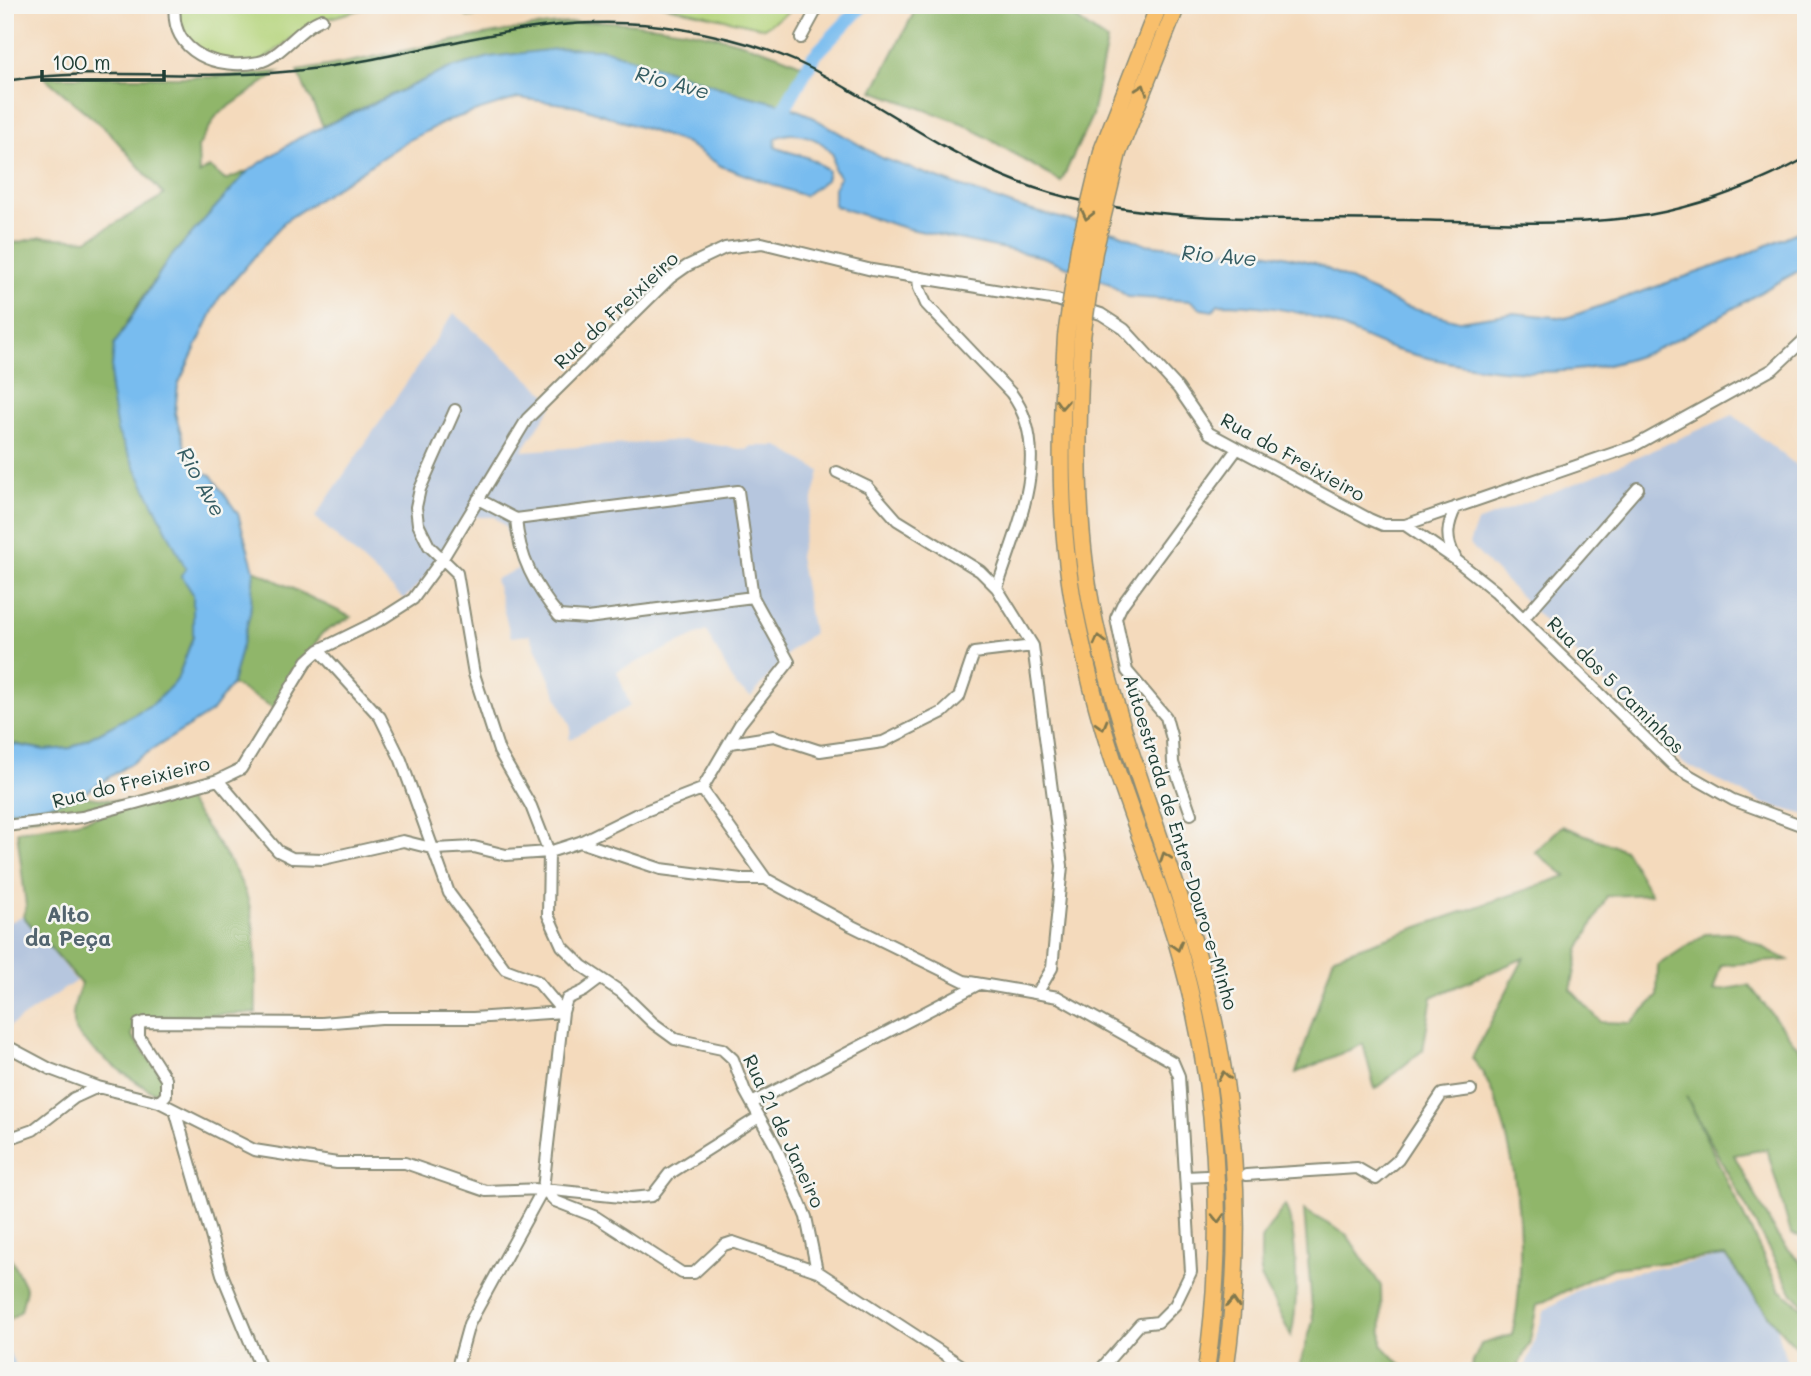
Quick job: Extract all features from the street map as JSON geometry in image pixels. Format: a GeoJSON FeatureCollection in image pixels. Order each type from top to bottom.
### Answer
{"type":"FeatureCollection","features":[{"type":"Feature","properties":{"kind":"highway","name":"Autoestrada de Entre-Douro-e-Minho"},"geometry":{"type":"LineString","coordinates":[[1159,5],[1079,248],[1074,337],[1060,439],[1064,528],[1077,623],[1101,723],[1176,940],[1198,1027],[1213,1116],[1218,1220],[1213,1321],[1206,1371]]}},
{"type":"Feature","properties":{"kind":"highway","name":"Autoestrada de Entre-Douro-e-Minho"},"geometry":{"type":"LineString","coordinates":[[1111,151],[1177,5]]}},
{"type":"Feature","properties":{"kind":"highway","name":"Autoestrada de Entre-Douro-e-Minho"},"geometry":{"type":"LineString","coordinates":[[1074,337],[1081,527],[1094,620],[1118,719],[1192,935],[1215,1021],[1231,1116],[1237,1221],[1232,1322],[1225,1371]]}},
{"type":"Feature","properties":{"kind":"street"},"geometry":{"type":"LineString","coordinates":[[175,5],[176,32],[188,48],[215,63],[261,62],[312,23],[323,19]]}},
{"type":"Feature","properties":{"kind":"street"},"geometry":{"type":"LineString","coordinates":[[801,38],[819,5]]}},
{"type":"Feature","properties":{"kind":"street","name":"Rua do Freixieiro"},"geometry":{"type":"LineString","coordinates":[[5,827],[82,817],[218,780],[241,769],[293,681],[319,650],[380,620],[413,599],[443,558],[527,419],[670,278],[706,256],[745,243],[762,243],[872,270],[1057,300],[1101,314],[1124,329],[1178,388],[1209,433],[1369,519],[1384,524],[1405,525]]}},
{"type":"Feature","properties":{"kind":"street"},"geometry":{"type":"LineString","coordinates":[[918,277],[919,288],[926,304],[1023,408],[1031,436],[1032,457],[1027,489],[998,588]]}},
{"type":"Feature","properties":{"kind":"street"},"geometry":{"type":"LineString","coordinates":[[1405,525],[1634,446],[1773,369],[1806,338]]}},
{"type":"Feature","properties":{"kind":"street"},"geometry":{"type":"LineString","coordinates":[[455,410],[429,464],[416,507],[418,524],[429,546],[457,573],[472,666],[499,751],[531,806],[549,852]]}},
{"type":"Feature","properties":{"kind":"street"},"geometry":{"type":"LineString","coordinates":[[1191,814],[1173,763],[1172,739],[1166,717],[1127,671],[1116,618],[1122,605],[1237,449]]}},
{"type":"Feature","properties":{"kind":"street"},"geometry":{"type":"LineString","coordinates":[[837,472],[868,487],[897,520],[980,570],[998,588],[1032,646],[1062,866],[1052,968],[1038,992]]}},
{"type":"Feature","properties":{"kind":"street"},"geometry":{"type":"LineString","coordinates":[[1524,618],[1638,488]]}},
{"type":"Feature","properties":{"kind":"street"},"geometry":{"type":"LineString","coordinates":[[218,780],[278,851],[292,858],[323,859],[403,841],[435,849],[474,847],[506,855],[549,852],[580,842],[635,815],[702,789],[740,724],[789,662],[753,597],[738,491],[516,519],[478,499]]}},
{"type":"Feature","properties":{"kind":"street"},"geometry":{"type":"LineString","coordinates":[[1456,507],[1447,529],[1448,545],[1456,559]]}},
{"type":"Feature","properties":{"kind":"street"},"geometry":{"type":"LineString","coordinates":[[516,519],[518,541],[537,590],[559,616],[587,618],[753,597]]}},
{"type":"Feature","properties":{"kind":"street","name":"Rua dos 5 Caminhos"},"geometry":{"type":"LineString","coordinates":[[1405,525],[1456,559],[1524,618],[1675,767],[1733,800],[1806,827]]}},
{"type":"Feature","properties":{"kind":"street"},"geometry":{"type":"LineString","coordinates":[[731,743],[774,736],[820,751],[883,742],[943,712],[959,697],[974,653],[1032,646]]}},
{"type":"Feature","properties":{"kind":"street"},"geometry":{"type":"LineString","coordinates":[[319,650],[380,717],[401,761],[449,892],[505,969],[537,981],[563,1012]]}},
{"type":"Feature","properties":{"kind":"street"},"geometry":{"type":"LineString","coordinates":[[702,789],[766,879],[852,926],[964,981],[1058,997],[1173,1062],[1179,1076],[1191,1272],[1175,1305],[1158,1322],[1140,1324],[1099,1371]]}},
{"type":"Feature","properties":{"kind":"street"},"geometry":{"type":"LineString","coordinates":[[580,842],[661,869],[741,879],[766,879]]}},
{"type":"Feature","properties":{"kind":"street","name":"Rua 21 de Janeiro"},"geometry":{"type":"LineString","coordinates":[[549,852],[548,915],[562,946],[676,1040],[722,1049],[733,1059],[806,1217],[817,1270]]}},
{"type":"Feature","properties":{"kind":"street"},"geometry":{"type":"LineString","coordinates":[[456,1371],[469,1324],[543,1189],[563,1012],[567,999],[600,979]]}},
{"type":"Feature","properties":{"kind":"street"},"geometry":{"type":"LineString","coordinates":[[752,1103],[979,984]]}},
{"type":"Feature","properties":{"kind":"street"},"geometry":{"type":"LineString","coordinates":[[159,1102],[166,1095],[166,1079],[139,1037],[139,1024],[145,1022],[309,1023],[563,1012]]}},
{"type":"Feature","properties":{"kind":"street"},"geometry":{"type":"LineString","coordinates":[[5,1045],[50,1069],[98,1087],[159,1102],[254,1150],[337,1163],[405,1163],[486,1191],[543,1189],[631,1198],[652,1196],[669,1174],[760,1117]]}},
{"type":"Feature","properties":{"kind":"street"},"geometry":{"type":"LineString","coordinates":[[5,1140],[33,1130],[74,1098],[98,1087]]}},
{"type":"Feature","properties":{"kind":"street"},"geometry":{"type":"LineString","coordinates":[[1246,1175],[1357,1168],[1376,1179],[1398,1160],[1442,1094],[1471,1090]]}},
{"type":"Feature","properties":{"kind":"street"},"geometry":{"type":"LineString","coordinates":[[176,1110],[222,1274],[262,1371]]}},
{"type":"Feature","properties":{"kind":"street"},"geometry":{"type":"LineString","coordinates":[[1185,1177],[1207,1176]]}},
{"type":"Feature","properties":{"kind":"street"},"geometry":{"type":"LineString","coordinates":[[543,1189],[555,1201],[596,1217],[682,1273],[694,1273],[724,1245],[733,1242],[817,1270],[970,1371]]}},
{"type":"Feature","properties":{"kind":"shaded area"},"geometry":{"type":"Polygon","coordinates":[[[454,313],[555,402],[522,451],[685,440],[746,450],[752,446],[778,446],[820,471],[799,556],[813,633],[791,650],[751,697],[736,686],[706,631],[617,671],[630,706],[569,740],[571,728],[530,635],[511,637],[495,579],[518,569],[505,526],[494,517],[464,517],[421,582],[404,599],[315,517],[454,313]]]}},
{"type":"Feature","properties":{"kind":"shaded area"},"geometry":{"type":"Polygon","coordinates":[[[1733,415],[1806,473],[1806,815],[1765,804],[1683,763],[1469,544],[1477,522],[1591,477],[1733,415]]]}},
{"type":"Feature","properties":{"kind":"shaded area"},"geometry":{"type":"Polygon","coordinates":[[[23,916],[76,981],[7,1028],[5,924],[23,916]]]}},
{"type":"Feature","properties":{"kind":"shaded area"},"geometry":{"type":"Polygon","coordinates":[[[1726,1256],[1775,1324],[1790,1371],[1524,1371],[1545,1310],[1581,1288],[1615,1276],[1726,1256]]]}},
{"type":"Feature","properties":{"kind":"green space"},"geometry":{"type":"Polygon","coordinates":[[[175,5],[373,6],[312,23],[261,62],[215,63],[189,48],[175,5]]]}},
{"type":"Feature","properties":{"kind":"green space"},"geometry":{"type":"Polygon","coordinates":[[[463,5],[566,5],[467,17],[463,5]]]}},
{"type":"Feature","properties":{"kind":"green space"},"geometry":{"type":"Polygon","coordinates":[[[661,5],[799,5],[764,28],[661,5]]]}},
{"type":"Feature","properties":{"kind":"green space"},"geometry":{"type":"Polygon","coordinates":[[[918,5],[1065,5],[1071,15],[1107,41],[1092,116],[1061,182],[964,124],[873,91],[918,5]]]}},
{"type":"Feature","properties":{"kind":"green space"},"geometry":{"type":"Polygon","coordinates":[[[599,21],[707,34],[760,49],[811,69],[785,105],[740,94],[646,63],[490,57],[448,69],[323,126],[297,71],[523,28],[599,21]]]}},
{"type":"Feature","properties":{"kind":"green space"},"geometry":{"type":"Polygon","coordinates":[[[279,72],[217,115],[198,147],[199,174],[210,167],[225,180],[248,171],[168,260],[114,345],[110,389],[186,569],[182,575],[193,594],[193,636],[177,680],[153,704],[71,748],[45,750],[5,742],[5,245],[42,237],[87,240],[164,195],[109,132],[44,77],[212,77],[279,72]]]}},
{"type":"Feature","properties":{"kind":"green space"},"geometry":{"type":"Polygon","coordinates":[[[254,570],[351,617],[322,633],[274,708],[232,684],[250,613],[254,570]]]}},
{"type":"Feature","properties":{"kind":"green space"},"geometry":{"type":"Polygon","coordinates":[[[183,794],[236,873],[248,900],[255,941],[256,1013],[149,1017],[134,1023],[132,1036],[165,1080],[160,1096],[99,1055],[74,1027],[73,1011],[81,984],[23,916],[26,906],[17,831],[77,822],[183,794]]]}},
{"type":"Feature","properties":{"kind":"green space"},"geometry":{"type":"Polygon","coordinates":[[[80,796],[119,801],[5,823],[5,810],[28,810],[80,796]]]}},
{"type":"Feature","properties":{"kind":"green space"},"geometry":{"type":"Polygon","coordinates":[[[1562,826],[1625,850],[1651,894],[1607,896],[1579,950],[1571,990],[1601,1022],[1631,1023],[1657,997],[1658,965],[1705,934],[1735,933],[1788,960],[1721,965],[1713,991],[1749,985],[1806,1058],[1806,1238],[1791,1234],[1767,1149],[1734,1155],[1777,1236],[1806,1269],[1806,1307],[1793,1294],[1686,1096],[1779,1289],[1806,1311],[1806,1358],[1775,1324],[1725,1256],[1612,1268],[1537,1305],[1529,1345],[1517,1367],[1518,1371],[1469,1371],[1481,1344],[1512,1335],[1517,1305],[1520,1231],[1510,1152],[1501,1115],[1488,1083],[1472,1058],[1524,958],[1432,997],[1423,1050],[1375,1089],[1363,1044],[1296,1073],[1334,956],[1566,876],[1535,852],[1562,826]]]}},
{"type":"Feature","properties":{"kind":"green space"},"geometry":{"type":"Polygon","coordinates":[[[1285,1205],[1293,1233],[1296,1269],[1291,1336],[1261,1277],[1261,1239],[1285,1205]]]}},
{"type":"Feature","properties":{"kind":"green space"},"geometry":{"type":"Polygon","coordinates":[[[1304,1210],[1347,1235],[1381,1286],[1382,1345],[1407,1371],[1298,1371],[1313,1321],[1304,1210]]]}},
{"type":"Feature","properties":{"kind":"green space"},"geometry":{"type":"Polygon","coordinates":[[[5,1246],[26,1289],[21,1311],[5,1323],[5,1246]]]}},
{"type":"Feature","properties":{"kind":"water","name":"Rio Ave"},"geometry":{"type":"Polygon","coordinates":[[[565,48],[603,49],[740,94],[785,105],[807,114],[882,158],[1018,207],[1118,233],[1144,244],[1217,252],[1247,248],[1315,263],[1403,306],[1459,321],[1513,313],[1566,318],[1739,258],[1806,228],[1806,267],[1691,332],[1652,351],[1621,362],[1557,371],[1492,369],[1396,350],[1315,317],[1288,311],[1218,304],[1213,311],[1201,309],[1191,301],[1128,297],[1108,283],[1043,257],[905,228],[834,206],[834,188],[840,177],[834,170],[833,155],[822,144],[807,136],[783,135],[776,138],[775,147],[807,157],[828,171],[826,180],[804,196],[721,166],[686,143],[578,106],[518,98],[449,120],[409,140],[285,221],[219,298],[178,385],[175,413],[187,453],[196,469],[211,475],[238,514],[254,570],[250,613],[232,684],[211,712],[80,796],[28,810],[5,810],[5,743],[45,750],[71,748],[153,704],[177,680],[193,637],[193,594],[181,575],[186,569],[117,431],[110,389],[114,345],[168,260],[248,171],[299,138],[448,69],[490,57],[565,48]]]}},
{"type":"Feature","properties":{"kind":"waterway"},"geometry":{"type":"LineString","coordinates":[[777,121],[814,56],[863,5]]}},
{"type":"Feature","properties":{"kind":"waterway"},"geometry":{"type":"LineString","coordinates":[[5,1347],[16,1371]]}},
{"type":"Feature","properties":{"kind":"railway"},"geometry":{"type":"LineString","coordinates":[[5,81],[77,75],[222,75],[294,71],[533,28],[580,23],[630,23],[713,35],[776,53],[833,80],[963,157],[1018,182],[1063,196],[1159,213],[1260,219],[1528,223],[1619,219],[1669,211],[1710,200],[1768,177],[1806,158]]}},
{"type":"Feature","properties":{"kind":"district","name":"Alto da Peça"},"geometry":{"type":"Point","coordinates":[68,927]}}]}
